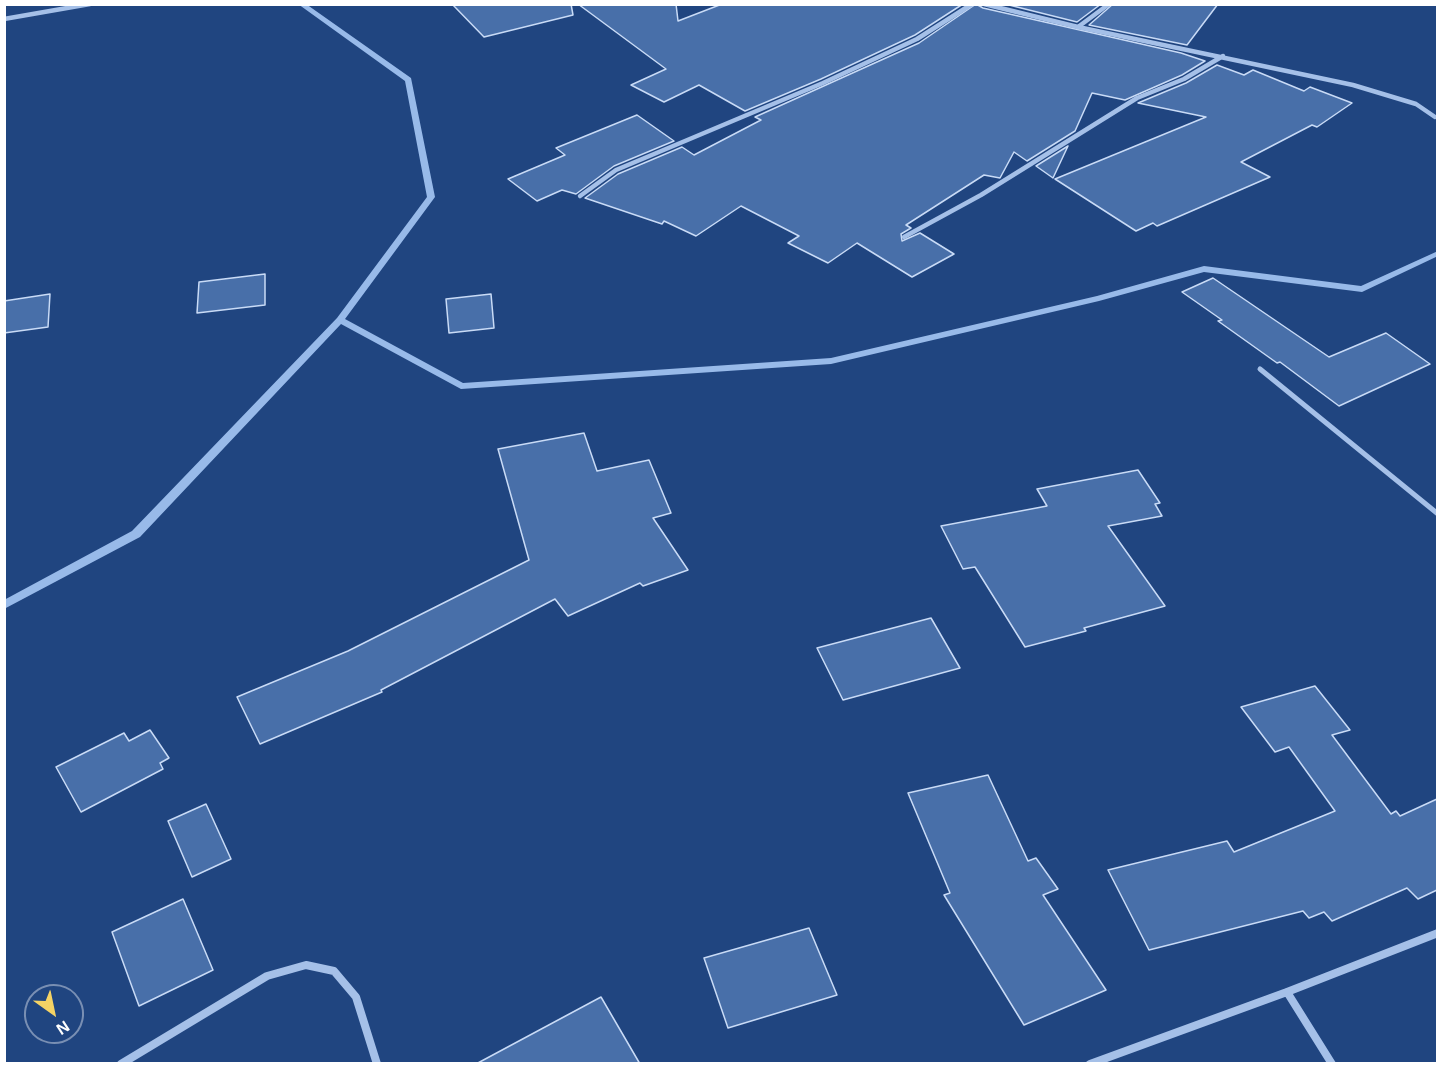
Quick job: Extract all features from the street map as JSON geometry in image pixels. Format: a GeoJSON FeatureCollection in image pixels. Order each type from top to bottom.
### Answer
{"type":"FeatureCollection","features":[{"type":"Feature","properties":{"kind":"street"},"geometry":{"type":"LineString","coordinates":[[4,19],[90,4]]}},
{"type":"Feature","properties":{"kind":"street"},"geometry":{"type":"LineString","coordinates":[[580,196],[616,170],[823,83],[917,39],[972,4]]}},
{"type":"Feature","properties":{"kind":"street"},"geometry":{"type":"LineString","coordinates":[[984,4],[1078,27],[1353,85],[1416,104],[1435,117]]}},
{"type":"Feature","properties":{"kind":"street"},"geometry":{"type":"LineString","coordinates":[[1078,27],[1109,4]]}},
{"type":"Feature","properties":{"kind":"street"},"geometry":{"type":"LineString","coordinates":[[904,237],[981,195],[1137,98],[1184,79],[1223,56]]}},
{"type":"Feature","properties":{"kind":"street"},"geometry":{"type":"LineString","coordinates":[[1260,369],[1437,514]]}},
{"type":"Feature","properties":{"kind":"street"},"geometry":{"type":"LineString","coordinates":[[1090,1064],[1287,992],[1437,933]]}},
{"type":"Feature","properties":{"kind":"street"},"geometry":{"type":"LineString","coordinates":[[121,1064],[267,976],[306,965],[334,971],[356,997],[377,1064]]}},
{"type":"Feature","properties":{"kind":"street"},"geometry":{"type":"LineString","coordinates":[[1287,992],[1332,1064]]}},
{"type":"Feature","properties":{"kind":"building"},"geometry":{"type":"Polygon","coordinates":[[[452,4],[571,4],[573,15],[484,37],[452,4]]]}},
{"type":"Feature","properties":{"kind":"building"},"geometry":{"type":"Polygon","coordinates":[[[578,4],[676,4],[678,21],[722,4],[963,4],[915,35],[821,79],[745,111],[699,85],[664,102],[631,85],[666,69],[578,4]]]}},
{"type":"Feature","properties":{"kind":"building"},"geometry":{"type":"Polygon","coordinates":[[[976,4],[983,8],[1181,53],[1205,61],[1182,75],[1125,100],[1092,93],[1075,131],[1027,161],[1014,152],[1000,178],[984,175],[906,225],[911,228],[901,234],[902,241],[920,233],[954,254],[912,277],[857,243],[828,263],[788,243],[799,236],[741,206],[696,236],[664,221],[662,224],[585,198],[618,174],[682,147],[694,155],[761,120],[755,117],[919,43],[976,4]]]}},
{"type":"Feature","properties":{"kind":"building"},"geometry":{"type":"Polygon","coordinates":[[[1005,4],[1101,4],[1077,22],[1005,4]]]}},
{"type":"Feature","properties":{"kind":"building"},"geometry":{"type":"Polygon","coordinates":[[[1113,4],[1218,4],[1187,45],[1089,25],[1113,4]]]}},
{"type":"Feature","properties":{"kind":"building"},"geometry":{"type":"Polygon","coordinates":[[[1217,65],[1244,75],[1253,70],[1304,91],[1310,87],[1352,103],[1317,127],[1312,125],[1241,162],[1270,177],[1157,226],[1153,223],[1136,231],[1055,179],[1206,117],[1138,103],[1186,83],[1217,65]]]}},
{"type":"Feature","properties":{"kind":"building"},"geometry":{"type":"Polygon","coordinates":[[[637,115],[674,141],[614,166],[576,194],[562,190],[537,201],[508,179],[565,155],[556,148],[637,115]]]}},
{"type":"Feature","properties":{"kind":"building"},"geometry":{"type":"Polygon","coordinates":[[[1068,146],[1053,178],[1036,166],[1068,146]]]}},
{"type":"Feature","properties":{"kind":"building"},"geometry":{"type":"Polygon","coordinates":[[[265,274],[265,305],[197,313],[199,282],[265,274]]]}},
{"type":"Feature","properties":{"kind":"building"},"geometry":{"type":"Polygon","coordinates":[[[1213,278],[1329,357],[1386,333],[1430,364],[1339,406],[1280,362],[1277,363],[1218,321],[1222,320],[1182,292],[1213,278]]]}},
{"type":"Feature","properties":{"kind":"building"},"geometry":{"type":"Polygon","coordinates":[[[50,294],[48,327],[4,333],[4,301],[50,294]]]}},
{"type":"Feature","properties":{"kind":"building"},"geometry":{"type":"Polygon","coordinates":[[[491,294],[494,328],[449,333],[446,299],[491,294]]]}},
{"type":"Feature","properties":{"kind":"building"},"geometry":{"type":"Polygon","coordinates":[[[584,433],[597,471],[649,460],[671,513],[653,518],[688,570],[643,586],[640,583],[568,616],[555,599],[381,690],[382,692],[260,744],[237,697],[348,651],[529,560],[498,449],[584,433]]]}},
{"type":"Feature","properties":{"kind":"building"},"geometry":{"type":"Polygon","coordinates":[[[1138,470],[1160,503],[1155,504],[1162,516],[1108,526],[1165,606],[1025,647],[975,567],[963,569],[941,526],[1047,506],[1037,489],[1138,470]]]}},
{"type":"Feature","properties":{"kind":"building"},"geometry":{"type":"Polygon","coordinates":[[[931,618],[960,668],[843,700],[817,648],[931,618]]]}},
{"type":"Feature","properties":{"kind":"building"},"geometry":{"type":"Polygon","coordinates":[[[1315,686],[1350,730],[1332,735],[1391,814],[1396,811],[1400,816],[1437,799],[1437,890],[1418,899],[1407,888],[1332,921],[1324,912],[1309,918],[1303,911],[1149,950],[1108,870],[1227,841],[1234,852],[1335,811],[1289,747],[1275,752],[1241,707],[1315,686]]]}},
{"type":"Feature","properties":{"kind":"building"},"geometry":{"type":"Polygon","coordinates":[[[150,730],[169,758],[160,763],[163,769],[81,812],[56,767],[124,733],[129,741],[150,730]]]}},
{"type":"Feature","properties":{"kind":"building"},"geometry":{"type":"Polygon","coordinates":[[[988,775],[1028,861],[1036,858],[1058,889],[1043,895],[1106,990],[1024,1025],[944,895],[950,893],[908,793],[988,775]]]}},
{"type":"Feature","properties":{"kind":"building"},"geometry":{"type":"Polygon","coordinates":[[[206,804],[231,859],[192,877],[168,821],[206,804]]]}},
{"type":"Feature","properties":{"kind":"building"},"geometry":{"type":"Polygon","coordinates":[[[183,899],[213,970],[139,1006],[112,932],[183,899]]]}},
{"type":"Feature","properties":{"kind":"building"},"geometry":{"type":"Polygon","coordinates":[[[809,928],[837,995],[728,1028],[704,958],[809,928]]]}},
{"type":"Feature","properties":{"kind":"building"},"geometry":{"type":"Polygon","coordinates":[[[601,997],[640,1064],[476,1064],[601,997]]]}},
{"type":"Feature","properties":{"kind":"waterway"},"geometry":{"type":"LineString","coordinates":[[301,4],[408,80],[431,197],[340,320]]}},
{"type":"Feature","properties":{"kind":"waterway"},"geometry":{"type":"LineString","coordinates":[[340,320],[461,386],[831,361],[1099,298],[1204,269],[1362,289],[1438,253]]}},
{"type":"Feature","properties":{"kind":"waterway"},"geometry":{"type":"LineString","coordinates":[[4,605],[136,534],[340,320]]}}]}
